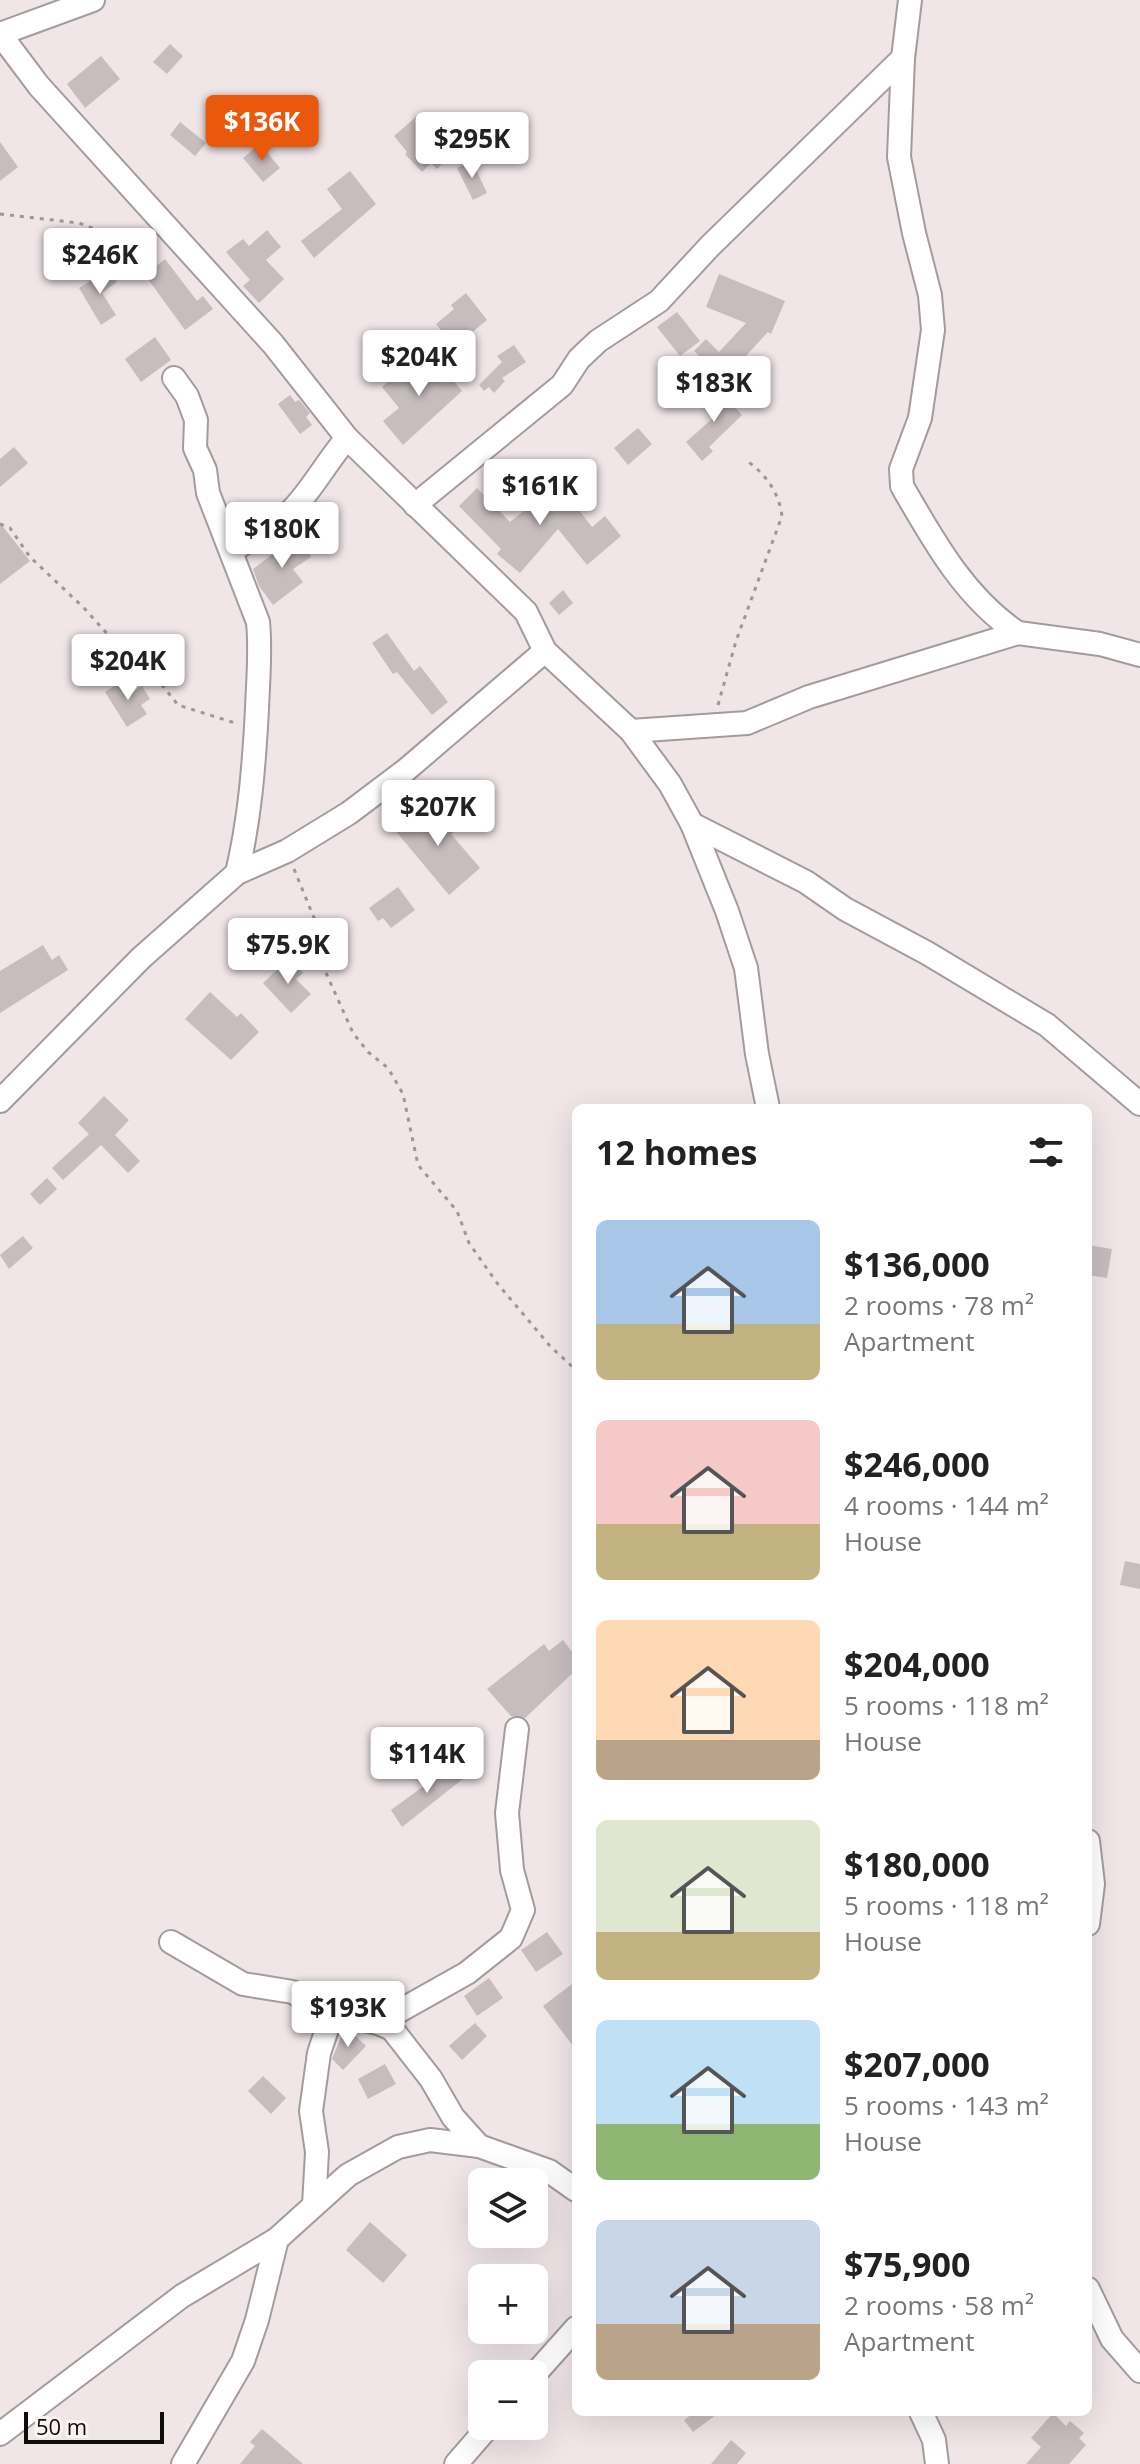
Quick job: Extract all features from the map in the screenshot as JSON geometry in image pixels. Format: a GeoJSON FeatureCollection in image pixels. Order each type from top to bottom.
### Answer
{"type":"FeatureCollection","features":[{"type":"Feature","properties":{"kind":"street"},"geometry":{"type":"LineString","coordinates":[[93,0],[0,34],[39,86],[273,344],[347,438],[526,612],[545,651],[631,731],[670,784],[692,824],[746,968],[767,1104]]}},
{"type":"Feature","properties":{"kind":"street"},"geometry":{"type":"LineString","coordinates":[[910,0],[903,58],[899,157],[930,295],[933,330],[920,418],[901,469],[902,486],[968,589],[990,615],[1018,633]]}},
{"type":"Feature","properties":{"kind":"street"},"geometry":{"type":"LineString","coordinates":[[415,505],[562,385],[579,359],[598,341],[659,301],[710,246],[903,58]]}},
{"type":"Feature","properties":{"kind":"street"},"geometry":{"type":"LineString","coordinates":[[174,378],[187,396],[196,420],[195,448],[205,470],[208,493],[258,622],[256,731],[249,825],[237,873]]}},
{"type":"Feature","properties":{"kind":"street"},"geometry":{"type":"LineString","coordinates":[[232,552],[247,538],[266,533],[291,511],[347,438]]}},
{"type":"Feature","properties":{"kind":"street"},"geometry":{"type":"LineString","coordinates":[[631,731],[747,723],[809,697],[1018,633],[1100,644],[1140,655]]}},
{"type":"Feature","properties":{"kind":"street"},"geometry":{"type":"LineString","coordinates":[[0,1101],[141,958],[237,873],[287,851],[349,813],[406,770],[545,651]]}},
{"type":"Feature","properties":{"kind":"street"},"geometry":{"type":"LineString","coordinates":[[692,824],[806,882],[845,909],[905,940],[1047,1025],[1140,1104]]}},
{"type":"Feature","properties":{"kind":"street"},"geometry":{"type":"LineString","coordinates":[[378,2023],[467,1973],[511,1938],[523,1910],[512,1870],[507,1813],[517,1729]]}},
{"type":"Feature","properties":{"kind":"street"},"geometry":{"type":"LineString","coordinates":[[171,1942],[243,1984],[293,1992],[332,2014],[378,2023],[392,2029],[431,2079],[453,2117],[479,2146]]}},
{"type":"Feature","properties":{"kind":"street"},"geometry":{"type":"LineString","coordinates":[[314,2205],[317,2152],[311,2111],[319,2053],[332,2014]]}},
{"type":"Feature","properties":{"kind":"street"},"geometry":{"type":"LineString","coordinates":[[0,2434],[182,2296],[277,2239],[348,2175],[398,2147],[430,2140],[479,2146],[549,2171],[572,2187]]}},
{"type":"Feature","properties":{"kind":"street"},"geometry":{"type":"LineString","coordinates":[[183,2464],[243,2361],[257,2320],[277,2239]]}},
{"type":"Feature","properties":{"kind":"street"},"geometry":{"type":"LineString","coordinates":[[1092,2297],[1112,2339],[1140,2371]]}},
{"type":"Feature","properties":{"kind":"street"},"geometry":{"type":"LineString","coordinates":[[547,2360],[572,2332]]}},
{"type":"Feature","properties":{"kind":"street"},"geometry":{"type":"LineString","coordinates":[[923,2416],[934,2440],[937,2464]]}},
{"type":"Feature","properties":{"kind":"street"},"geometry":{"type":"LineString","coordinates":[[456,2464],[477,2440]]}},
{"type":"Feature","properties":{"kind":"path"},"geometry":{"type":"LineString","coordinates":[[0,214],[79,223],[114,236],[150,241],[174,254],[187,248]]}},
{"type":"Feature","properties":{"kind":"path"},"geometry":{"type":"LineString","coordinates":[[712,725],[736,641],[782,516],[780,499],[759,470],[747,461]]}},
{"type":"Feature","properties":{"kind":"path"},"geometry":{"type":"LineString","coordinates":[[0,524],[10,528],[30,557],[84,608],[128,657],[155,676],[178,705],[256,731]]}},
{"type":"Feature","properties":{"kind":"path"},"geometry":{"type":"LineString","coordinates":[[287,851],[321,935],[322,964],[353,1033],[368,1052],[388,1068],[403,1094],[418,1165],[457,1211],[469,1243],[497,1283],[550,1346],[572,1366]]}},
{"type":"Feature","properties":{"kind":"building"},"geometry":{"type":"Polygon","coordinates":[[[170,44],[183,56],[167,74],[153,62],[170,44]]]}},
{"type":"Feature","properties":{"kind":"building"},"geometry":{"type":"Polygon","coordinates":[[[101,56],[120,79],[85,108],[67,84],[101,56]]]}},
{"type":"Feature","properties":{"kind":"building"},"geometry":{"type":"Polygon","coordinates":[[[417,116],[451,155],[437,169],[431,163],[422,172],[394,136],[417,116]]]}},
{"type":"Feature","properties":{"kind":"building"},"geometry":{"type":"Polygon","coordinates":[[[180,122],[206,143],[195,156],[170,135],[180,122]]]}},
{"type":"Feature","properties":{"kind":"building"},"geometry":{"type":"Polygon","coordinates":[[[0,142],[18,167],[0,181],[0,142]]]}},
{"type":"Feature","properties":{"kind":"building"},"geometry":{"type":"Polygon","coordinates":[[[260,144],[280,168],[263,182],[243,158],[260,144]]]}},
{"type":"Feature","properties":{"kind":"building"},"geometry":{"type":"Polygon","coordinates":[[[472,161],[487,193],[473,200],[457,168],[472,161]]]}},
{"type":"Feature","properties":{"kind":"building"},"geometry":{"type":"Polygon","coordinates":[[[350,171],[376,204],[314,258],[301,241],[342,209],[327,189],[350,171]]]}},
{"type":"Feature","properties":{"kind":"building"},"geometry":{"type":"Polygon","coordinates":[[[267,230],[281,247],[266,260],[284,279],[259,303],[243,286],[250,280],[226,252],[243,239],[249,246],[267,230]]]}},
{"type":"Feature","properties":{"kind":"building"},"geometry":{"type":"Polygon","coordinates":[[[165,259],[197,301],[203,296],[213,309],[185,330],[145,275],[165,259]]]}},
{"type":"Feature","properties":{"kind":"building"},"geometry":{"type":"Polygon","coordinates":[[[108,270],[117,282],[102,293],[116,315],[101,325],[79,288],[108,270]]]}},
{"type":"Feature","properties":{"kind":"building"},"geometry":{"type":"Polygon","coordinates":[[[719,274],[785,301],[771,334],[768,332],[724,380],[694,351],[706,339],[719,352],[746,323],[706,307],[719,274]]]}},
{"type":"Feature","properties":{"kind":"building"},"geometry":{"type":"Polygon","coordinates":[[[466,293],[487,320],[454,347],[436,324],[454,309],[451,305],[466,293]]]}},
{"type":"Feature","properties":{"kind":"building"},"geometry":{"type":"Polygon","coordinates":[[[677,312],[700,341],[680,356],[657,327],[677,312]]]}},
{"type":"Feature","properties":{"kind":"building"},"geometry":{"type":"Polygon","coordinates":[[[155,337],[171,360],[141,382],[125,359],[155,337]]]}},
{"type":"Feature","properties":{"kind":"building"},"geometry":{"type":"Polygon","coordinates":[[[514,345],[526,362],[502,378],[505,381],[494,393],[489,387],[484,391],[479,385],[502,362],[497,356],[514,345]]]}},
{"type":"Feature","properties":{"kind":"building"},"geometry":{"type":"Polygon","coordinates":[[[433,356],[462,391],[403,445],[383,421],[399,408],[382,387],[394,376],[399,382],[433,356]]]}},
{"type":"Feature","properties":{"kind":"building"},"geometry":{"type":"Polygon","coordinates":[[[718,389],[742,415],[709,447],[713,451],[702,461],[686,442],[713,418],[702,405],[718,389]]]}},
{"type":"Feature","properties":{"kind":"building"},"geometry":{"type":"Polygon","coordinates":[[[290,395],[310,413],[306,417],[312,425],[300,434],[278,404],[290,395]]]}},
{"type":"Feature","properties":{"kind":"building"},"geometry":{"type":"Polygon","coordinates":[[[638,428],[652,444],[628,465],[614,448],[638,428]]]}},
{"type":"Feature","properties":{"kind":"building"},"geometry":{"type":"Polygon","coordinates":[[[14,447],[28,463],[0,487],[0,459],[14,447]]]}},
{"type":"Feature","properties":{"kind":"building"},"geometry":{"type":"Polygon","coordinates":[[[558,483],[592,527],[605,516],[621,536],[587,565],[558,529],[520,573],[497,554],[501,549],[459,506],[477,488],[510,522],[558,483]]]}},
{"type":"Feature","properties":{"kind":"building"},"geometry":{"type":"Polygon","coordinates":[[[0,523],[30,561],[0,584],[0,523]]]}},
{"type":"Feature","properties":{"kind":"building"},"geometry":{"type":"Polygon","coordinates":[[[298,535],[311,557],[293,569],[303,582],[273,605],[259,586],[253,569],[298,535]]]}},
{"type":"Feature","properties":{"kind":"building"},"geometry":{"type":"Polygon","coordinates":[[[563,590],[573,603],[559,615],[549,603],[563,590]]]}},
{"type":"Feature","properties":{"kind":"building"},"geometry":{"type":"Polygon","coordinates":[[[387,633],[414,671],[420,666],[448,702],[432,715],[397,672],[393,674],[372,643],[387,633]]]}},
{"type":"Feature","properties":{"kind":"building"},"geometry":{"type":"Polygon","coordinates":[[[125,679],[133,692],[142,686],[150,699],[141,705],[147,714],[127,727],[105,692],[125,679]]]}},
{"type":"Feature","properties":{"kind":"building"},"geometry":{"type":"Polygon","coordinates":[[[427,804],[435,814],[440,810],[456,830],[451,834],[480,868],[449,895],[394,829],[427,804]]]}},
{"type":"Feature","properties":{"kind":"building"},"geometry":{"type":"Polygon","coordinates":[[[398,887],[415,910],[391,928],[383,918],[378,921],[369,908],[398,887]]]}},
{"type":"Feature","properties":{"kind":"building"},"geometry":{"type":"Polygon","coordinates":[[[43,945],[52,960],[59,955],[68,970],[0,1013],[0,971],[43,945]]]}},
{"type":"Feature","properties":{"kind":"building"},"geometry":{"type":"Polygon","coordinates":[[[290,958],[303,973],[296,979],[311,994],[291,1013],[263,983],[290,958]]]}},
{"type":"Feature","properties":{"kind":"building"},"geometry":{"type":"Polygon","coordinates":[[[210,992],[237,1017],[241,1013],[259,1032],[231,1060],[185,1019],[210,992]]]}},
{"type":"Feature","properties":{"kind":"building"},"geometry":{"type":"Polygon","coordinates":[[[104,1096],[129,1120],[115,1135],[140,1161],[128,1173],[101,1145],[63,1180],[52,1168],[89,1134],[78,1123],[104,1096]]]}},
{"type":"Feature","properties":{"kind":"building"},"geometry":{"type":"Polygon","coordinates":[[[47,1178],[57,1189],[40,1205],[30,1194],[47,1178]]]}},
{"type":"Feature","properties":{"kind":"building"},"geometry":{"type":"Polygon","coordinates":[[[23,1236],[33,1248],[9,1269],[0,1255],[23,1236]]]}},
{"type":"Feature","properties":{"kind":"building"},"geometry":{"type":"Polygon","coordinates":[[[1092,1246],[1112,1249],[1107,1278],[1092,1276],[1092,1246]]]}},
{"type":"Feature","properties":{"kind":"building"},"geometry":{"type":"Polygon","coordinates":[[[1125,1561],[1140,1564],[1140,1589],[1120,1585],[1125,1561]]]}},
{"type":"Feature","properties":{"kind":"building"},"geometry":{"type":"Polygon","coordinates":[[[563,1640],[572,1652],[572,1674],[525,1718],[511,1716],[487,1689],[544,1644],[549,1651],[563,1640]]]}},
{"type":"Feature","properties":{"kind":"building"},"geometry":{"type":"Polygon","coordinates":[[[454,1764],[464,1778],[402,1827],[391,1810],[454,1764]]]}},
{"type":"Feature","properties":{"kind":"building"},"geometry":{"type":"Polygon","coordinates":[[[547,1932],[563,1954],[536,1972],[521,1950],[547,1932]]]}},
{"type":"Feature","properties":{"kind":"building"},"geometry":{"type":"Polygon","coordinates":[[[489,1978],[503,1998],[477,2016],[464,1996],[489,1978]]]}},
{"type":"Feature","properties":{"kind":"building"},"geometry":{"type":"Polygon","coordinates":[[[572,1984],[572,2045],[543,2006],[572,1984]]]}},
{"type":"Feature","properties":{"kind":"building"},"geometry":{"type":"Polygon","coordinates":[[[475,2023],[487,2036],[462,2060],[449,2046],[475,2023]]]}},
{"type":"Feature","properties":{"kind":"building"},"geometry":{"type":"Polygon","coordinates":[[[344,2030],[351,2032],[366,2046],[343,2070],[332,2059],[344,2030]]]}},
{"type":"Feature","properties":{"kind":"building"},"geometry":{"type":"Polygon","coordinates":[[[385,2064],[396,2084],[368,2099],[358,2079],[385,2064]]]}},
{"type":"Feature","properties":{"kind":"building"},"geometry":{"type":"Polygon","coordinates":[[[263,2076],[286,2098],[271,2114],[248,2091],[263,2076]]]}},
{"type":"Feature","properties":{"kind":"building"},"geometry":{"type":"Polygon","coordinates":[[[370,2222],[407,2255],[383,2283],[346,2250],[370,2222]]]}},
{"type":"Feature","properties":{"kind":"building"},"geometry":{"type":"Polygon","coordinates":[[[690,2416],[715,2416],[693,2432],[684,2420],[690,2416]]]}},
{"type":"Feature","properties":{"kind":"building"},"geometry":{"type":"Polygon","coordinates":[[[1050,2416],[1056,2416],[1066,2426],[1070,2421],[1084,2433],[1079,2438],[1086,2445],[1069,2464],[1026,2464],[1041,2447],[1031,2438],[1050,2416]]]}},
{"type":"Feature","properties":{"kind":"building"},"geometry":{"type":"Polygon","coordinates":[[[262,2429],[303,2464],[240,2464],[255,2446],[250,2442],[262,2429]]]}},
{"type":"Feature","properties":{"kind":"building"},"geometry":{"type":"Polygon","coordinates":[[[731,2440],[746,2453],[737,2464],[711,2464],[731,2440]]]}}]}
